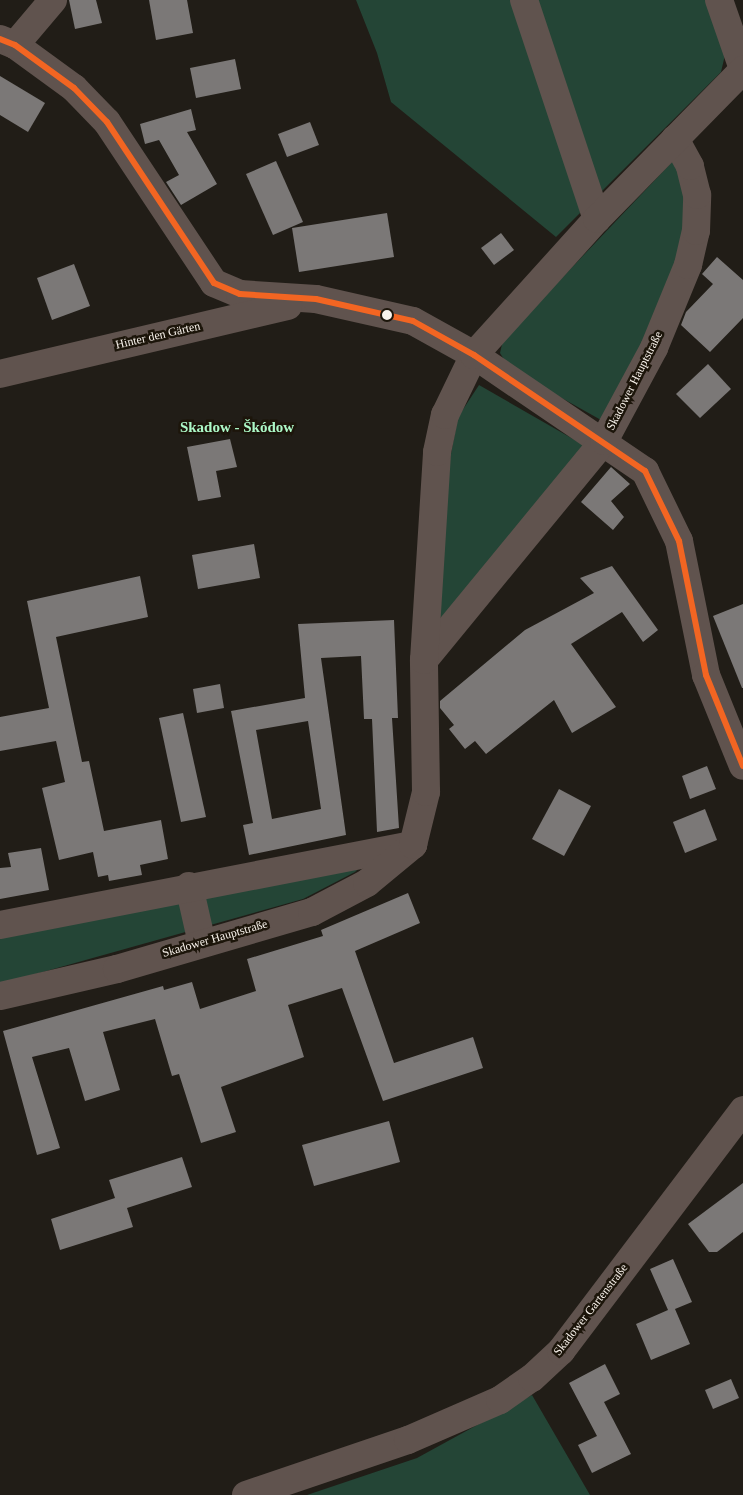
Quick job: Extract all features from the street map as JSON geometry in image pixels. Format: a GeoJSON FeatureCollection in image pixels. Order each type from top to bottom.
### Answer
{"type":"FeatureCollection","features":[{"type":"Feature","properties":{"kind":"street"},"geometry":{"type":"LineString","coordinates":[[53,0],[8,42],[74,88],[107,122],[214,282],[240,294],[316,299],[413,321],[474,355],[604,441],[645,471],[663,501],[680,541],[706,675],[743,766]]}},
{"type":"Feature","properties":{"kind":"street"},"geometry":{"type":"LineString","coordinates":[[524,0],[597,219]]}},
{"type":"Feature","properties":{"kind":"street"},"geometry":{"type":"LineString","coordinates":[[0,924],[189,886],[413,845],[426,792],[424,660],[437,452],[445,415],[474,355],[597,219],[743,69],[719,0]]}},
{"type":"Feature","properties":{"kind":"street","name":"Skadower Hauptstraße"},"geometry":{"type":"LineString","coordinates":[[424,660],[604,441],[654,348],[688,265],[696,231],[697,195],[690,166],[674,139]]}},
{"type":"Feature","properties":{"kind":"street","name":"Hinter den Gärten"},"geometry":{"type":"LineString","coordinates":[[0,374],[316,299]]}},
{"type":"Feature","properties":{"kind":"street","name":"Skadower Hauptstraße"},"geometry":{"type":"LineString","coordinates":[[0,996],[117,969],[202,942],[312,912],[367,883],[413,845]]}},
{"type":"Feature","properties":{"kind":"street"},"geometry":{"type":"LineString","coordinates":[[189,886],[202,942]]}},
{"type":"Feature","properties":{"kind":"street","name":"Skadower Gartenstraße"},"geometry":{"type":"LineString","coordinates":[[246,1495],[408,1440],[500,1400],[532,1378],[561,1351],[743,1110]]}},
{"type":"Feature","properties":{"kind":"green space"},"geometry":{"type":"Polygon","coordinates":[[[356,0],[706,0],[725,55],[721,72],[556,237],[391,102],[377,53],[356,0]]]}},
{"type":"Feature","properties":{"kind":"green space"},"geometry":{"type":"Polygon","coordinates":[[[673,161],[689,178],[688,232],[645,344],[601,420],[510,369],[500,353],[503,340],[673,161]]]}},
{"type":"Feature","properties":{"kind":"green space"},"geometry":{"type":"Polygon","coordinates":[[[479,385],[587,447],[440,620],[449,464],[458,417],[479,385]]]}},
{"type":"Feature","properties":{"kind":"green space"},"geometry":{"type":"Polygon","coordinates":[[[367,861],[355,872],[303,899],[0,984],[0,933],[367,861]]]}},
{"type":"Feature","properties":{"kind":"green space"},"geometry":{"type":"Polygon","coordinates":[[[532,1395],[590,1495],[307,1495],[417,1458],[532,1395]]]}},
{"type":"Feature","properties":{"kind":"building"},"geometry":{"type":"Polygon","coordinates":[[[69,0],[96,0],[102,23],[75,29],[69,0]]]}},
{"type":"Feature","properties":{"kind":"building"},"geometry":{"type":"Polygon","coordinates":[[[149,0],[187,0],[193,33],[156,40],[149,0]]]}},
{"type":"Feature","properties":{"kind":"building"},"geometry":{"type":"Polygon","coordinates":[[[235,59],[241,89],[196,98],[190,68],[235,59]]]}},
{"type":"Feature","properties":{"kind":"building"},"geometry":{"type":"Polygon","coordinates":[[[0,76],[45,103],[28,132],[0,115],[0,76]]]}},
{"type":"Feature","properties":{"kind":"building"},"geometry":{"type":"Polygon","coordinates":[[[191,109],[196,130],[187,132],[217,184],[181,205],[166,182],[179,175],[159,140],[145,144],[140,124],[191,109]]]}},
{"type":"Feature","properties":{"kind":"building"},"geometry":{"type":"Polygon","coordinates":[[[310,122],[319,145],[287,157],[278,134],[310,122]]]}},
{"type":"Feature","properties":{"kind":"building"},"geometry":{"type":"Polygon","coordinates":[[[276,161],[303,222],[273,235],[246,174],[276,161]]]}},
{"type":"Feature","properties":{"kind":"building"},"geometry":{"type":"Polygon","coordinates":[[[387,213],[394,257],[299,272],[292,228],[387,213]]]}},
{"type":"Feature","properties":{"kind":"building"},"geometry":{"type":"Polygon","coordinates":[[[501,233],[514,250],[494,265],[481,248],[501,233]]]}},
{"type":"Feature","properties":{"kind":"building"},"geometry":{"type":"Polygon","coordinates":[[[717,257],[743,280],[743,318],[710,352],[681,325],[686,312],[713,284],[702,274],[717,257]]]}},
{"type":"Feature","properties":{"kind":"building"},"geometry":{"type":"Polygon","coordinates":[[[74,264],[90,306],[52,320],[37,278],[74,264]]]}},
{"type":"Feature","properties":{"kind":"building"},"geometry":{"type":"Polygon","coordinates":[[[708,364],[731,389],[700,418],[676,394],[708,364]]]}},
{"type":"Feature","properties":{"kind":"building"},"geometry":{"type":"Polygon","coordinates":[[[230,439],[237,467],[216,471],[221,497],[198,501],[187,447],[230,439]]]}},
{"type":"Feature","properties":{"kind":"building"},"geometry":{"type":"Polygon","coordinates":[[[611,467],[630,484],[611,501],[624,517],[613,530],[581,502],[611,467]]]}},
{"type":"Feature","properties":{"kind":"building"},"geometry":{"type":"Polygon","coordinates":[[[254,544],[260,578],[198,589],[192,555],[254,544]]]}},
{"type":"Feature","properties":{"kind":"building"},"geometry":{"type":"Polygon","coordinates":[[[612,566],[658,630],[643,642],[622,612],[571,644],[616,707],[572,733],[554,700],[486,754],[475,741],[465,749],[449,729],[454,725],[440,708],[440,701],[525,630],[594,593],[580,578],[612,566]]]}},
{"type":"Feature","properties":{"kind":"building"},"geometry":{"type":"Polygon","coordinates":[[[140,576],[148,617],[56,637],[82,762],[89,761],[104,831],[161,820],[168,859],[140,865],[142,875],[109,881],[108,875],[98,877],[93,852],[59,860],[42,788],[65,782],[56,741],[0,751],[0,717],[49,708],[27,601],[140,576]]]}},
{"type":"Feature","properties":{"kind":"building"},"geometry":{"type":"Polygon","coordinates":[[[743,604],[743,688],[742,688],[713,616],[743,604]]]}},
{"type":"Feature","properties":{"kind":"building"},"geometry":{"type":"Polygon","coordinates":[[[394,620],[398,718],[392,718],[399,828],[377,832],[372,719],[364,719],[361,656],[321,658],[346,835],[249,855],[243,825],[253,823],[231,711],[305,698],[298,624],[394,620]],[[308,721],[256,730],[272,819],[321,809],[308,721]]]}},
{"type":"Feature","properties":{"kind":"building"},"geometry":{"type":"Polygon","coordinates":[[[220,684],[224,708],[197,713],[193,689],[220,684]]]}},
{"type":"Feature","properties":{"kind":"building"},"geometry":{"type":"Polygon","coordinates":[[[183,713],[206,817],[181,822],[159,718],[183,713]]]}},
{"type":"Feature","properties":{"kind":"building"},"geometry":{"type":"Polygon","coordinates":[[[707,766],[716,789],[690,799],[682,776],[707,766]]]}},
{"type":"Feature","properties":{"kind":"building"},"geometry":{"type":"Polygon","coordinates":[[[559,789],[591,806],[564,856],[532,839],[559,789]]]}},
{"type":"Feature","properties":{"kind":"building"},"geometry":{"type":"Polygon","coordinates":[[[705,809],[717,840],[685,853],[673,822],[705,809]]]}},
{"type":"Feature","properties":{"kind":"building"},"geometry":{"type":"Polygon","coordinates":[[[41,848],[49,890],[0,899],[0,868],[11,867],[8,853],[41,848]]]}},
{"type":"Feature","properties":{"kind":"building"},"geometry":{"type":"Polygon","coordinates":[[[408,893],[420,923],[355,951],[394,1063],[473,1037],[483,1068],[383,1101],[342,988],[288,1005],[304,1057],[221,1087],[236,1132],[201,1143],[179,1074],[172,1076],[155,1019],[103,1032],[120,1090],[85,1101],[69,1048],[32,1057],[60,1148],[37,1155],[3,1031],[163,986],[164,990],[192,982],[200,1009],[256,991],[247,959],[323,936],[321,930],[408,893]]]}},
{"type":"Feature","properties":{"kind":"building"},"geometry":{"type":"Polygon","coordinates":[[[389,1121],[400,1162],[314,1186],[302,1145],[389,1121]]]}},
{"type":"Feature","properties":{"kind":"building"},"geometry":{"type":"Polygon","coordinates":[[[182,1157],[192,1187],[127,1208],[133,1227],[60,1250],[51,1219],[115,1198],[109,1180],[182,1157]]]}},
{"type":"Feature","properties":{"kind":"building"},"geometry":{"type":"Polygon","coordinates":[[[743,1183],[743,1232],[717,1252],[709,1252],[688,1224],[743,1183]]]}},
{"type":"Feature","properties":{"kind":"building"},"geometry":{"type":"Polygon","coordinates":[[[673,1259],[692,1302],[675,1309],[690,1344],[651,1360],[636,1324],[668,1310],[650,1269],[673,1259]]]}},
{"type":"Feature","properties":{"kind":"building"},"geometry":{"type":"Polygon","coordinates":[[[605,1364],[620,1394],[604,1402],[631,1454],[592,1473],[578,1445],[597,1436],[569,1383],[605,1364]]]}},
{"type":"Feature","properties":{"kind":"building"},"geometry":{"type":"Polygon","coordinates":[[[731,1379],[739,1398],[713,1409],[705,1390],[731,1379]]]}},
{"type":"Feature","properties":{"kind":"transit line"},"geometry":{"type":"LineString","coordinates":[[0,39],[15,45],[74,88],[107,122],[214,283],[240,294],[316,299],[413,321],[474,355],[645,471],[679,541],[706,675],[743,766]]}},
{"type":"Feature","properties":{"kind":"district","name":"Skadow - Škódow"},"geometry":{"type":"Point","coordinates":[237,428]}}]}
